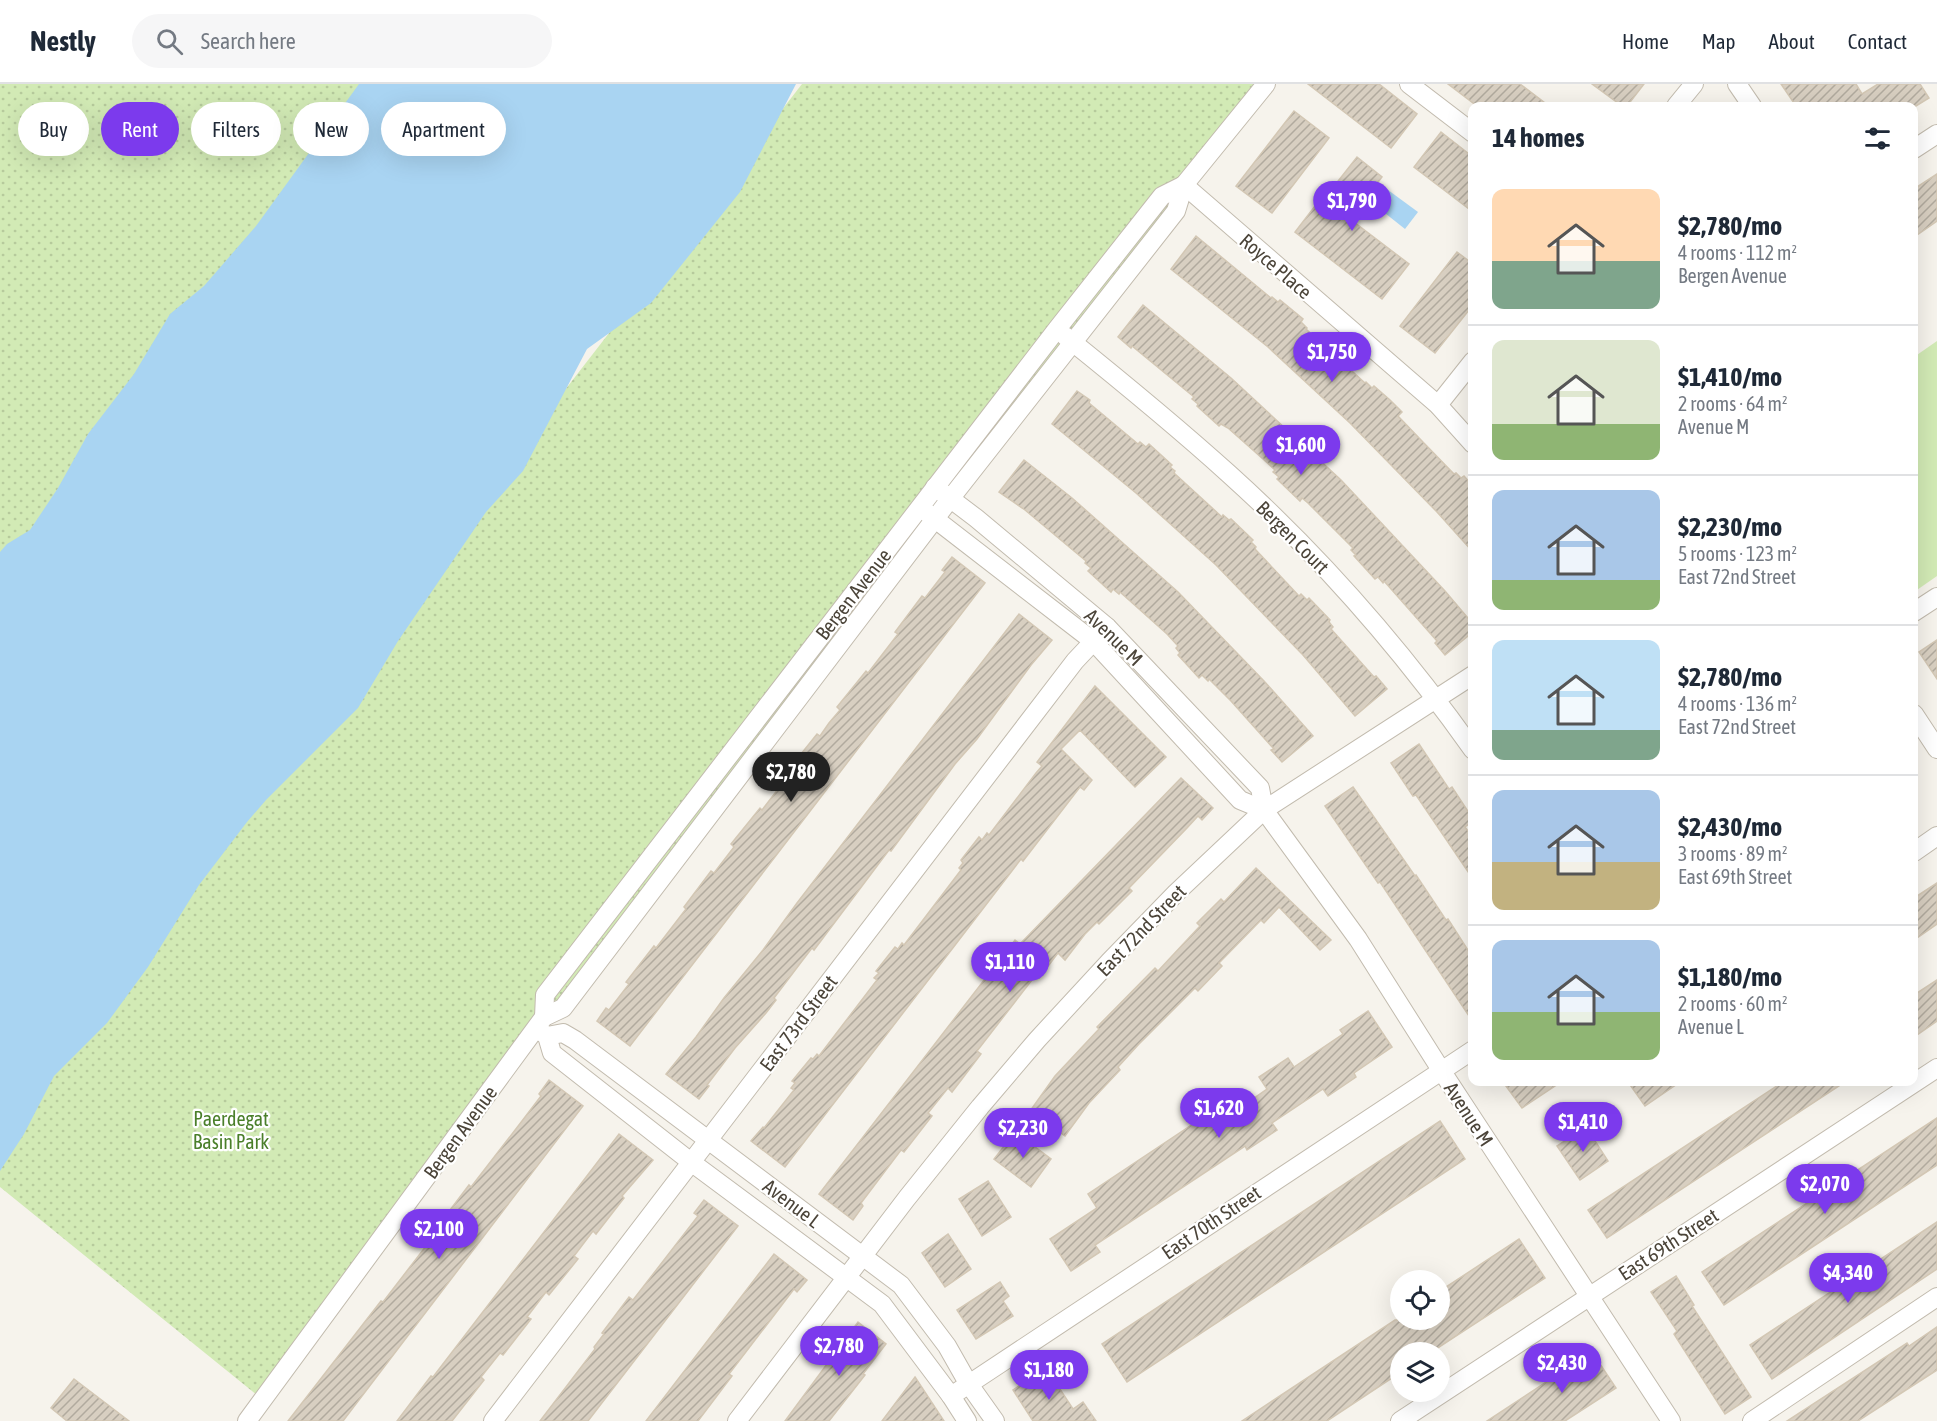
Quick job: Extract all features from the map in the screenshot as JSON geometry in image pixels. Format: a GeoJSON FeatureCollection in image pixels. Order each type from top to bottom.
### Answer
{"type":"FeatureCollection","features":[{"type":"Feature","properties":{"kind":"street","name":"Bergen Avenue"},"geometry":{"type":"LineString","coordinates":[[247,1421],[542,1027],[563,1008],[935,518],[1176,211],[1184,185],[1266,84]]}},
{"type":"Feature","properties":{"kind":"street"},"geometry":{"type":"LineString","coordinates":[[1409,84],[1468,129]]}},
{"type":"Feature","properties":{"kind":"street"},"geometry":{"type":"LineString","coordinates":[[1679,102],[1694,84]]}},
{"type":"Feature","properties":{"kind":"street"},"geometry":{"type":"LineString","coordinates":[[1737,84],[1749,102]]}},
{"type":"Feature","properties":{"kind":"street"},"geometry":{"type":"LineString","coordinates":[[1918,146],[1937,134]]}},
{"type":"Feature","properties":{"kind":"street","name":"Bergen Avenue"},"geometry":{"type":"LineString","coordinates":[[542,1027],[545,995],[1057,329],[1162,196],[1184,185]]}},
{"type":"Feature","properties":{"kind":"street","name":"Royce Place"},"geometry":{"type":"LineString","coordinates":[[1184,185],[1438,405],[1468,438]]}},
{"type":"Feature","properties":{"kind":"street","name":"Bergen Court"},"geometry":{"type":"LineString","coordinates":[[1057,329],[1169,420],[1272,515],[1342,587],[1437,699],[1468,743]]}},
{"type":"Feature","properties":{"kind":"street"},"geometry":{"type":"LineString","coordinates":[[1438,405],[1468,368]]}},
{"type":"Feature","properties":{"kind":"street","name":"Avenue M"},"geometry":{"type":"LineString","coordinates":[[935,487],[1107,627],[1260,788],[1264,810],[1358,939],[1671,1421]]}},
{"type":"Feature","properties":{"kind":"street","name":"Avenue M"},"geometry":{"type":"LineString","coordinates":[[920,508],[1093,641],[1240,800],[1264,810]]}},
{"type":"Feature","properties":{"kind":"street"},"geometry":{"type":"LineString","coordinates":[[1918,609],[1937,597]]}},
{"type":"Feature","properties":{"kind":"street","name":"East 73rd Street"},"geometry":{"type":"LineString","coordinates":[[493,1421],[1068,671],[1107,627]]}},
{"type":"Feature","properties":{"kind":"street","name":"East 72nd Street"},"geometry":{"type":"LineString","coordinates":[[737,1421],[966,1125],[1037,1040],[1176,893],[1264,810],[1468,678]]}},
{"type":"Feature","properties":{"kind":"street"},"geometry":{"type":"LineString","coordinates":[[1918,720],[1937,749]]}},
{"type":"Feature","properties":{"kind":"street"},"geometry":{"type":"LineString","coordinates":[[1918,849],[1937,836]]}},
{"type":"Feature","properties":{"kind":"street","name":"Avenue L"},"geometry":{"type":"LineString","coordinates":[[542,1027],[563,1033],[575,1040],[901,1286],[947,1346],[968,1383],[994,1421]]}},
{"type":"Feature","properties":{"kind":"street","name":"Avenue L"},"geometry":{"type":"LineString","coordinates":[[542,1027],[552,1053],[882,1305],[951,1395],[967,1421]]}},
{"type":"Feature","properties":{"kind":"street","name":"East 70th Street"},"geometry":{"type":"LineString","coordinates":[[951,1395],[1468,1053]]}},
{"type":"Feature","properties":{"kind":"street","name":"East 69th Street"},"geometry":{"type":"LineString","coordinates":[[1918,1080],[1937,1068]]}},
{"type":"Feature","properties":{"kind":"street","name":"East 69th Street"},"geometry":{"type":"LineString","coordinates":[[1400,1421],[1910,1086]]}},
{"type":"Feature","properties":{"kind":"street"},"geometry":{"type":"LineString","coordinates":[[1752,1421],[1937,1297]]}},
{"type":"Feature","properties":{"kind":"green space"},"geometry":{"type":"Polygon","coordinates":[[[0,84],[383,84],[369,102],[293,102],[293,156],[327,156],[0,579],[0,84]]]}},
{"type":"Feature","properties":{"kind":"green space","name":"Paerdegat Basin Park"},"geometry":{"type":"Polygon","coordinates":[[[802,84],[1269,84],[263,1400],[0,1187],[0,1119],[802,84]]]}},
{"type":"Feature","properties":{"kind":"green space"},"geometry":{"type":"Polygon","coordinates":[[[1937,341],[1937,576],[1918,589],[1918,354],[1937,341]]]}},
{"type":"Feature","properties":{"kind":"water"},"geometry":{"type":"Polygon","coordinates":[[[359,84],[796,84],[740,192],[651,303],[587,349],[523,471],[486,512],[398,641],[358,708],[247,822],[199,885],[148,967],[107,1023],[54,1076],[24,1134],[0,1171],[0,552],[7,544],[30,530],[58,488],[88,434],[134,374],[170,314],[204,286],[256,226],[307,156],[369,156],[369,102],[346,102],[359,84]]]}},
{"type":"Feature","properties":{"kind":"water"},"geometry":{"type":"Polygon","coordinates":[[[1388,190],[1418,212],[1405,229],[1376,206],[1388,190]]]}},
{"type":"Feature","properties":{"kind":"building"},"geometry":{"type":"Polygon","coordinates":[[[1308,84],[1379,84],[1417,114],[1391,148],[1308,84]]]}},
{"type":"Feature","properties":{"kind":"building"},"geometry":{"type":"Polygon","coordinates":[[[1448,84],[1520,84],[1544,102],[1472,102],[1448,84]]]}},
{"type":"Feature","properties":{"kind":"building"},"geometry":{"type":"Polygon","coordinates":[[[1592,84],[1644,84],[1630,102],[1617,102],[1592,84]]]}},
{"type":"Feature","properties":{"kind":"building"},"geometry":{"type":"Polygon","coordinates":[[[1781,84],[1856,84],[1862,94],[1878,84],[1920,84],[1929,98],[1918,105],[1918,102],[1793,102],[1781,84]]]}},
{"type":"Feature","properties":{"kind":"building"},"geometry":{"type":"Polygon","coordinates":[[[1294,111],[1329,138],[1272,213],[1236,186],[1294,111]]]}},
{"type":"Feature","properties":{"kind":"building"},"geometry":{"type":"Polygon","coordinates":[[[1441,132],[1468,153],[1468,208],[1414,167],[1441,132]]]}},
{"type":"Feature","properties":{"kind":"building"},"geometry":{"type":"Polygon","coordinates":[[[1357,157],[1382,177],[1350,219],[1409,264],[1382,299],[1295,232],[1357,157]]]}},
{"type":"Feature","properties":{"kind":"building"},"geometry":{"type":"Polygon","coordinates":[[[1937,174],[1937,221],[1918,234],[1918,186],[1937,174]]]}},
{"type":"Feature","properties":{"kind":"building"},"geometry":{"type":"Polygon","coordinates":[[[1196,236],[1271,298],[1278,302],[1280,300],[1303,319],[1301,322],[1306,329],[1365,383],[1372,388],[1374,386],[1390,400],[1402,412],[1398,416],[1421,440],[1454,474],[1456,473],[1461,478],[1464,476],[1468,480],[1468,546],[1350,423],[1268,347],[1171,269],[1196,236]]]}},
{"type":"Feature","properties":{"kind":"building"},"geometry":{"type":"Polygon","coordinates":[[[1457,252],[1468,260],[1468,311],[1435,353],[1400,326],[1457,252]]]}},
{"type":"Feature","properties":{"kind":"building"},"geometry":{"type":"Polygon","coordinates":[[[1143,305],[1231,378],[1341,480],[1445,591],[1468,618],[1468,636],[1445,655],[1435,643],[1437,641],[1384,581],[1383,583],[1378,577],[1375,579],[1354,556],[1356,555],[1351,550],[1353,548],[1308,503],[1302,498],[1300,501],[1277,479],[1279,477],[1273,472],[1275,470],[1228,428],[1221,424],[1219,426],[1197,406],[1198,404],[1192,399],[1194,397],[1118,337],[1143,305]]]}},
{"type":"Feature","properties":{"kind":"building"},"geometry":{"type":"Polygon","coordinates":[[[1077,391],[1138,444],[1140,442],[1146,447],[1149,444],[1172,465],[1170,467],[1175,471],[1174,473],[1222,517],[1223,515],[1231,519],[1253,540],[1251,542],[1256,547],[1255,549],[1299,596],[1301,594],[1307,600],[1309,598],[1330,620],[1333,627],[1331,629],[1387,689],[1355,716],[1303,655],[1216,565],[1136,493],[1052,424],[1077,391]]]}},
{"type":"Feature","properties":{"kind":"building"},"geometry":{"type":"Polygon","coordinates":[[[1024,460],[1072,498],[1178,592],[1264,681],[1313,736],[1282,762],[1271,750],[1274,749],[1231,701],[1209,679],[1208,681],[1202,675],[1199,678],[1178,655],[1180,653],[1176,648],[1178,646],[1167,634],[1120,592],[1119,594],[1113,589],[1111,592],[1088,571],[1091,568],[1085,563],[1086,561],[1025,510],[999,492],[1024,460]]]}},
{"type":"Feature","properties":{"kind":"building"},"geometry":{"type":"Polygon","coordinates":[[[952,557],[985,583],[630,1046],[597,1021],[606,1008],[609,1010],[629,984],[626,982],[686,909],[684,907],[711,871],[714,873],[734,847],[731,844],[760,808],[762,810],[792,771],[789,769],[817,734],[820,736],[840,710],[837,707],[866,671],[868,673],[898,634],[895,632],[922,596],[925,598],[945,572],[942,570],[952,557]]]}},
{"type":"Feature","properties":{"kind":"building"},"geometry":{"type":"Polygon","coordinates":[[[1019,614],[1052,640],[814,950],[812,948],[802,961],[774,998],[776,1000],[766,1013],[735,1048],[699,1099],[666,1074],[1019,614]]]}},
{"type":"Feature","properties":{"kind":"building"},"geometry":{"type":"Polygon","coordinates":[[[1937,640],[1937,679],[1919,652],[1937,640]]]}},
{"type":"Feature","properties":{"kind":"building"},"geometry":{"type":"Polygon","coordinates":[[[1095,686],[1166,757],[1135,787],[1080,730],[1061,749],[1092,780],[1084,790],[1080,787],[1023,861],[1021,859],[785,1167],[751,1141],[794,1090],[791,1088],[795,1083],[792,1081],[811,1058],[813,1059],[817,1054],[819,1056],[877,980],[874,978],[879,973],[876,971],[895,947],[898,949],[902,943],[904,945],[961,870],[959,868],[963,863],[961,860],[979,837],[982,840],[987,833],[989,835],[1042,766],[1037,762],[1095,686]]]}},
{"type":"Feature","properties":{"kind":"building"},"geometry":{"type":"Polygon","coordinates":[[[1419,744],[1449,789],[1452,787],[1468,811],[1468,825],[1465,827],[1468,831],[1468,872],[1416,795],[1413,796],[1391,763],[1419,744]]]}},
{"type":"Feature","properties":{"kind":"building"},"geometry":{"type":"Polygon","coordinates":[[[1181,778],[1213,808],[1202,820],[1198,816],[1129,888],[1132,891],[1099,924],[1097,922],[1085,934],[1065,960],[1058,953],[1039,978],[1035,976],[977,1051],[981,1054],[952,1092],[948,1088],[928,1113],[932,1116],[904,1152],[901,1150],[861,1203],[863,1206],[853,1220],[819,1194],[1015,940],[1020,944],[1181,778]]]}},
{"type":"Feature","properties":{"kind":"building"},"geometry":{"type":"Polygon","coordinates":[[[1353,787],[1446,920],[1448,919],[1468,950],[1468,1014],[1380,882],[1378,883],[1325,806],[1353,787]]]}},
{"type":"Feature","properties":{"kind":"building"},"geometry":{"type":"Polygon","coordinates":[[[1256,868],[1331,940],[1320,950],[1279,907],[1264,923],[1261,920],[1219,963],[1222,966],[1198,991],[1195,988],[1139,1044],[1118,1067],[1120,1070],[1089,1103],[1065,1136],[1030,1111],[1055,1076],[1099,1029],[1097,1027],[1155,968],[1158,971],[1200,926],[1197,923],[1221,899],[1224,902],[1256,868]]]}},
{"type":"Feature","properties":{"kind":"building"},"geometry":{"type":"Polygon","coordinates":[[[1937,883],[1937,924],[1918,937],[1918,895],[1937,883]]]}},
{"type":"Feature","properties":{"kind":"building"},"geometry":{"type":"Polygon","coordinates":[[[1937,980],[1937,1021],[1918,1034],[1918,992],[1937,980]]]}},
{"type":"Feature","properties":{"kind":"building"},"geometry":{"type":"Polygon","coordinates":[[[1368,1011],[1392,1047],[1354,1073],[1356,1077],[1328,1096],[1323,1089],[1272,1123],[1277,1130],[1247,1150],[1245,1146],[1095,1245],[1100,1252],[1071,1271],[1050,1239],[1097,1208],[1088,1194],[1205,1116],[1211,1126],[1241,1107],[1267,1089],[1259,1077],[1288,1058],[1294,1067],[1343,1034],[1340,1030],[1368,1011]]]}},
{"type":"Feature","properties":{"kind":"building"},"geometry":{"type":"Polygon","coordinates":[[[549,1080],[583,1106],[343,1421],[288,1421],[443,1224],[441,1222],[469,1185],[471,1187],[522,1121],[541,1096],[539,1094],[549,1080]]]}},
{"type":"Feature","properties":{"kind":"building"},"geometry":{"type":"Polygon","coordinates":[[[1506,1086],[1555,1086],[1522,1108],[1506,1086]]]}},
{"type":"Feature","properties":{"kind":"building"},"geometry":{"type":"Polygon","coordinates":[[[1631,1086],[1674,1086],[1645,1106],[1631,1086]]]}},
{"type":"Feature","properties":{"kind":"building"},"geometry":{"type":"Polygon","coordinates":[[[1777,1086],[1839,1086],[1607,1238],[1588,1210],[1777,1086]]]}},
{"type":"Feature","properties":{"kind":"building"},"geometry":{"type":"Polygon","coordinates":[[[1937,1118],[1937,1165],[1724,1305],[1702,1272],[1937,1118]]]}},
{"type":"Feature","properties":{"kind":"building"},"geometry":{"type":"Polygon","coordinates":[[[1440,1121],[1465,1159],[1127,1382],[1102,1344],[1440,1121]]]}},
{"type":"Feature","properties":{"kind":"building"},"geometry":{"type":"Polygon","coordinates":[[[1586,1127],[1608,1161],[1580,1180],[1557,1146],[1586,1127]]]}},
{"type":"Feature","properties":{"kind":"building"},"geometry":{"type":"Polygon","coordinates":[[[1015,1132],[1051,1159],[1031,1187],[994,1159],[1015,1132]]]}},
{"type":"Feature","properties":{"kind":"building"},"geometry":{"type":"Polygon","coordinates":[[[619,1134],[653,1160],[622,1196],[624,1198],[596,1234],[593,1231],[574,1256],[578,1259],[549,1295],[546,1292],[527,1317],[531,1319],[503,1355],[500,1353],[481,1377],[484,1380],[452,1421],[397,1421],[431,1376],[433,1377],[619,1134]]]}},
{"type":"Feature","properties":{"kind":"building"},"geometry":{"type":"Polygon","coordinates":[[[988,1181],[1011,1217],[982,1236],[959,1199],[988,1181]]]}},
{"type":"Feature","properties":{"kind":"building"},"geometry":{"type":"Polygon","coordinates":[[[704,1200],[738,1226],[588,1421],[540,1421],[595,1349],[594,1347],[604,1334],[602,1333],[629,1297],[633,1300],[698,1216],[694,1213],[704,1200]]]}},
{"type":"Feature","properties":{"kind":"building"},"geometry":{"type":"Polygon","coordinates":[[[1937,1222],[1937,1269],[1772,1379],[1750,1345],[1937,1222]]]}},
{"type":"Feature","properties":{"kind":"building"},"geometry":{"type":"Polygon","coordinates":[[[948,1234],[971,1269],[945,1287],[922,1253],[948,1234]]]}},
{"type":"Feature","properties":{"kind":"building"},"geometry":{"type":"Polygon","coordinates":[[[1519,1239],[1545,1278],[1447,1342],[1390,1342],[1390,1379],[1327,1421],[1242,1421],[1390,1323],[1390,1330],[1450,1330],[1450,1284],[1519,1239]]]}},
{"type":"Feature","properties":{"kind":"building"},"geometry":{"type":"Polygon","coordinates":[[[774,1254],[807,1280],[797,1292],[794,1289],[729,1374],[732,1376],[698,1421],[646,1421],[774,1254]]]}},
{"type":"Feature","properties":{"kind":"building"},"geometry":{"type":"Polygon","coordinates":[[[1676,1276],[1694,1305],[1692,1306],[1751,1397],[1725,1414],[1674,1334],[1677,1331],[1651,1292],[1676,1276]]]}},
{"type":"Feature","properties":{"kind":"building"},"geometry":{"type":"Polygon","coordinates":[[[1000,1282],[1009,1296],[1003,1301],[1013,1316],[976,1339],[957,1310],[1000,1282]]]}},
{"type":"Feature","properties":{"kind":"building"},"geometry":{"type":"Polygon","coordinates":[[[858,1322],[886,1344],[863,1374],[865,1375],[829,1421],[785,1421],[858,1322]]]}},
{"type":"Feature","properties":{"kind":"building"},"geometry":{"type":"Polygon","coordinates":[[[1937,1327],[1937,1370],[1858,1421],[1787,1421],[1907,1343],[1909,1346],[1937,1327]]]}},
{"type":"Feature","properties":{"kind":"building"},"geometry":{"type":"Polygon","coordinates":[[[1592,1352],[1616,1388],[1565,1421],[1487,1421],[1592,1352]]]}},
{"type":"Feature","properties":{"kind":"building"},"geometry":{"type":"Polygon","coordinates":[[[1046,1368],[1073,1409],[1083,1402],[1096,1421],[1033,1421],[1013,1390],[1046,1368]]]}},
{"type":"Feature","properties":{"kind":"building"},"geometry":{"type":"Polygon","coordinates":[[[915,1377],[944,1421],[882,1421],[915,1377]]]}},
{"type":"Feature","properties":{"kind":"building"},"geometry":{"type":"Polygon","coordinates":[[[74,1379],[129,1421],[67,1421],[51,1408],[74,1379]]]}}]}
